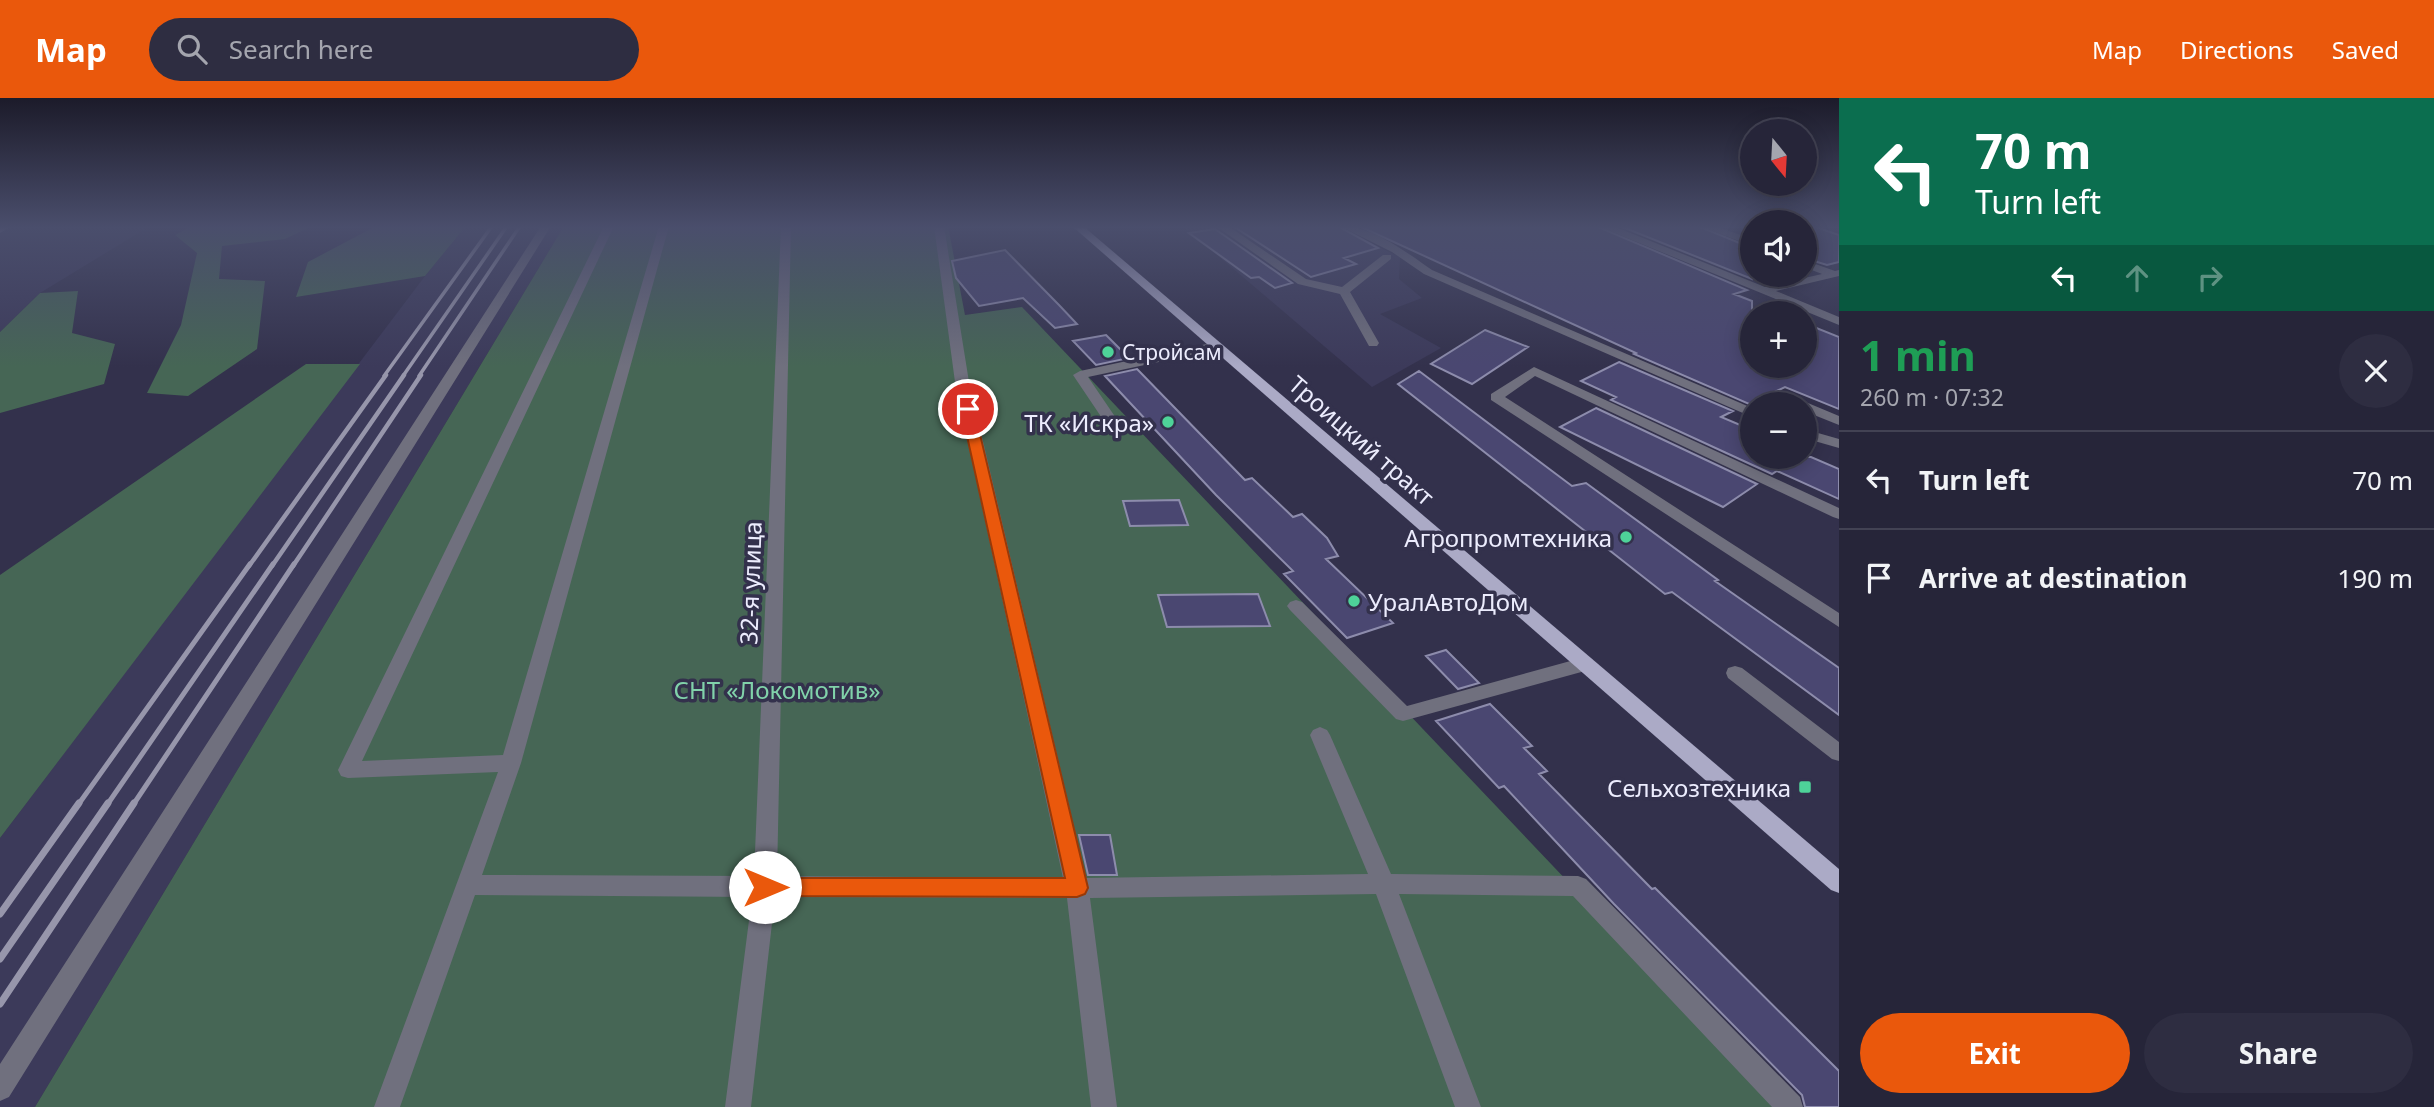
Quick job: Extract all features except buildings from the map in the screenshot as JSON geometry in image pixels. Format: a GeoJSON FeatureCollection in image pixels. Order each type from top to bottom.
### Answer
{"type":"FeatureCollection","features":[{"type":"Feature","properties":{"kind":"main road","name":"Троицкий тракт"},"geometry":{"type":"LineString","coordinates":[[1132,273],[1839,883]]}},
{"type":"Feature","properties":{"kind":"street"},"geometry":{"type":"LineString","coordinates":[[0,1088],[516,273]]}},
{"type":"Feature","properties":{"kind":"street"},"geometry":{"type":"LineString","coordinates":[[511,763],[348,770],[585,273]]}},
{"type":"Feature","properties":{"kind":"street"},"geometry":{"type":"LineString","coordinates":[[387,1107],[511,763],[651,273]]}},
{"type":"Feature","properties":{"kind":"street","name":"32-я улица"},"geometry":{"type":"LineString","coordinates":[[738,1107],[765,887],[785,273]]}},
{"type":"Feature","properties":{"kind":"street"},"geometry":{"type":"LineString","coordinates":[[946,273],[962,383],[1077,888],[1104,1107]]}},
{"type":"Feature","properties":{"kind":"street"},"geometry":{"type":"LineString","coordinates":[[1290,273],[1303,282],[1344,291],[1373,342]]}},
{"type":"Feature","properties":{"kind":"street"},"geometry":{"type":"LineString","coordinates":[[1344,291],[1367,273]]}},
{"type":"Feature","properties":{"kind":"street"},"geometry":{"type":"LineString","coordinates":[[1431,273],[1740,408]]}},
{"type":"Feature","properties":{"kind":"street"},"geometry":{"type":"LineString","coordinates":[[1719,273],[1839,321]]}},
{"type":"Feature","properties":{"kind":"street"},"geometry":{"type":"LineString","coordinates":[[1763,291],[1836,274]]}},
{"type":"Feature","properties":{"kind":"street"},"geometry":{"type":"LineString","coordinates":[[1111,421],[1080,375],[1216,346]]}},
{"type":"Feature","properties":{"kind":"street"},"geometry":{"type":"LineString","coordinates":[[1839,514],[1534,371],[1496,397],[1839,621]]}},
{"type":"Feature","properties":{"kind":"street"},"geometry":{"type":"LineString","coordinates":[[1817,411],[1839,421]]}},
{"type":"Feature","properties":{"kind":"street"},"geometry":{"type":"LineString","coordinates":[[1817,437],[1839,444]]}},
{"type":"Feature","properties":{"kind":"street"},"geometry":{"type":"LineString","coordinates":[[1296,606],[1403,714],[1585,664]]}},
{"type":"Feature","properties":{"kind":"street"},"geometry":{"type":"LineString","coordinates":[[1735,673],[1839,753]]}},
{"type":"Feature","properties":{"kind":"street"},"geometry":{"type":"LineString","coordinates":[[1320,735],[1384,884],[1468,1107]]}},
{"type":"Feature","properties":{"kind":"street"},"geometry":{"type":"LineString","coordinates":[[468,884],[1077,888],[1384,884],[1578,886],[1790,1107]]}},
{"type":"Feature","properties":{"kind":"shaded area"},"geometry":{"type":"Polygon","coordinates":[[[0,273],[73,273],[40,293],[0,332],[0,273]]]}},
{"type":"Feature","properties":{"kind":"shaded area"},"geometry":{"type":"Polygon","coordinates":[[[427,273],[536,273],[35,1107],[0,1107],[0,838],[427,273]]]}},
{"type":"Feature","properties":{"kind":"shaded area"},"geometry":{"type":"Polygon","coordinates":[[[1238,273],[1399,273],[1399,279],[1422,298],[1380,314],[1441,348],[1372,387],[1238,273]]]}},
{"type":"Feature","properties":{"kind":"green space"},"geometry":{"type":"Polygon","coordinates":[[[193,273],[220,273],[219,279],[265,281],[257,349],[188,396],[147,393],[181,325],[193,273]]]}},
{"type":"Feature","properties":{"kind":"green space"},"geometry":{"type":"Polygon","coordinates":[[[304,273],[427,273],[425,276],[296,297],[304,273]]]}},
{"type":"Feature","properties":{"kind":"green space","name":"СНТ «Локомотив»"},"geometry":{"type":"Polygon","coordinates":[[[536,273],[957,273],[965,315],[1022,307],[1782,1107],[35,1107],[536,273]]]}},
{"type":"Feature","properties":{"kind":"green space"},"geometry":{"type":"Polygon","coordinates":[[[78,291],[72,333],[115,344],[104,384],[0,413],[0,332],[40,293],[78,291]]]}},
{"type":"Feature","properties":{"kind":"green space"},"geometry":{"type":"Polygon","coordinates":[[[306,364],[360,364],[0,838],[0,575],[306,364]]]}},
{"type":"Feature","properties":{"kind":"railway"},"geometry":{"type":"LineString","coordinates":[[384,376],[458,273]]}},
{"type":"Feature","properties":{"kind":"railway"},"geometry":{"type":"LineString","coordinates":[[403,376],[474,273]]}},
{"type":"Feature","properties":{"kind":"railway"},"geometry":{"type":"LineString","coordinates":[[419,376],[488,273]]}},
{"type":"Feature","properties":{"kind":"railway"},"geometry":{"type":"LineString","coordinates":[[249,566],[386,375]]}},
{"type":"Feature","properties":{"kind":"railway"},"geometry":{"type":"LineString","coordinates":[[272,566],[404,375]]}},
{"type":"Feature","properties":{"kind":"railway"},"geometry":{"type":"LineString","coordinates":[[293,566],[421,375]]}},
{"type":"Feature","properties":{"kind":"railway"},"geometry":{"type":"LineString","coordinates":[[78,805],[250,564]]}},
{"type":"Feature","properties":{"kind":"railway"},"geometry":{"type":"LineString","coordinates":[[107,805],[273,564]]}},
{"type":"Feature","properties":{"kind":"railway"},"geometry":{"type":"LineString","coordinates":[[133,805],[294,564]]}},
{"type":"Feature","properties":{"kind":"railway"},"geometry":{"type":"LineString","coordinates":[[0,914],[79,803]]}},
{"type":"Feature","properties":{"kind":"railway"},"geometry":{"type":"LineString","coordinates":[[0,959],[108,803]]}},
{"type":"Feature","properties":{"kind":"railway"},"geometry":{"type":"LineString","coordinates":[[0,1004],[134,803]]}},
{"type":"Feature","properties":{"kind":"place","name":"Стройсам"},"geometry":{"type":"Point","coordinates":[1108,352]}},
{"type":"Feature","properties":{"kind":"place","name":"ТК «Искра»"},"geometry":{"type":"Point","coordinates":[1168,422]}},
{"type":"Feature","properties":{"kind":"place","name":"Агропромтехника"},"geometry":{"type":"Point","coordinates":[1626,537]}},
{"type":"Feature","properties":{"kind":"place","name":"УралАвтоДом"},"geometry":{"type":"Point","coordinates":[1354,601]}},
{"type":"Feature","properties":{"kind":"place","name":"Сельхозтехника"},"geometry":{"type":"Point","coordinates":[1805,787]}},
{"type":"Feature","properties":{"kind":"route"},"geometry":{"type":"LineString","coordinates":[[765,887],[1077,888],[968,409]]}}]}
